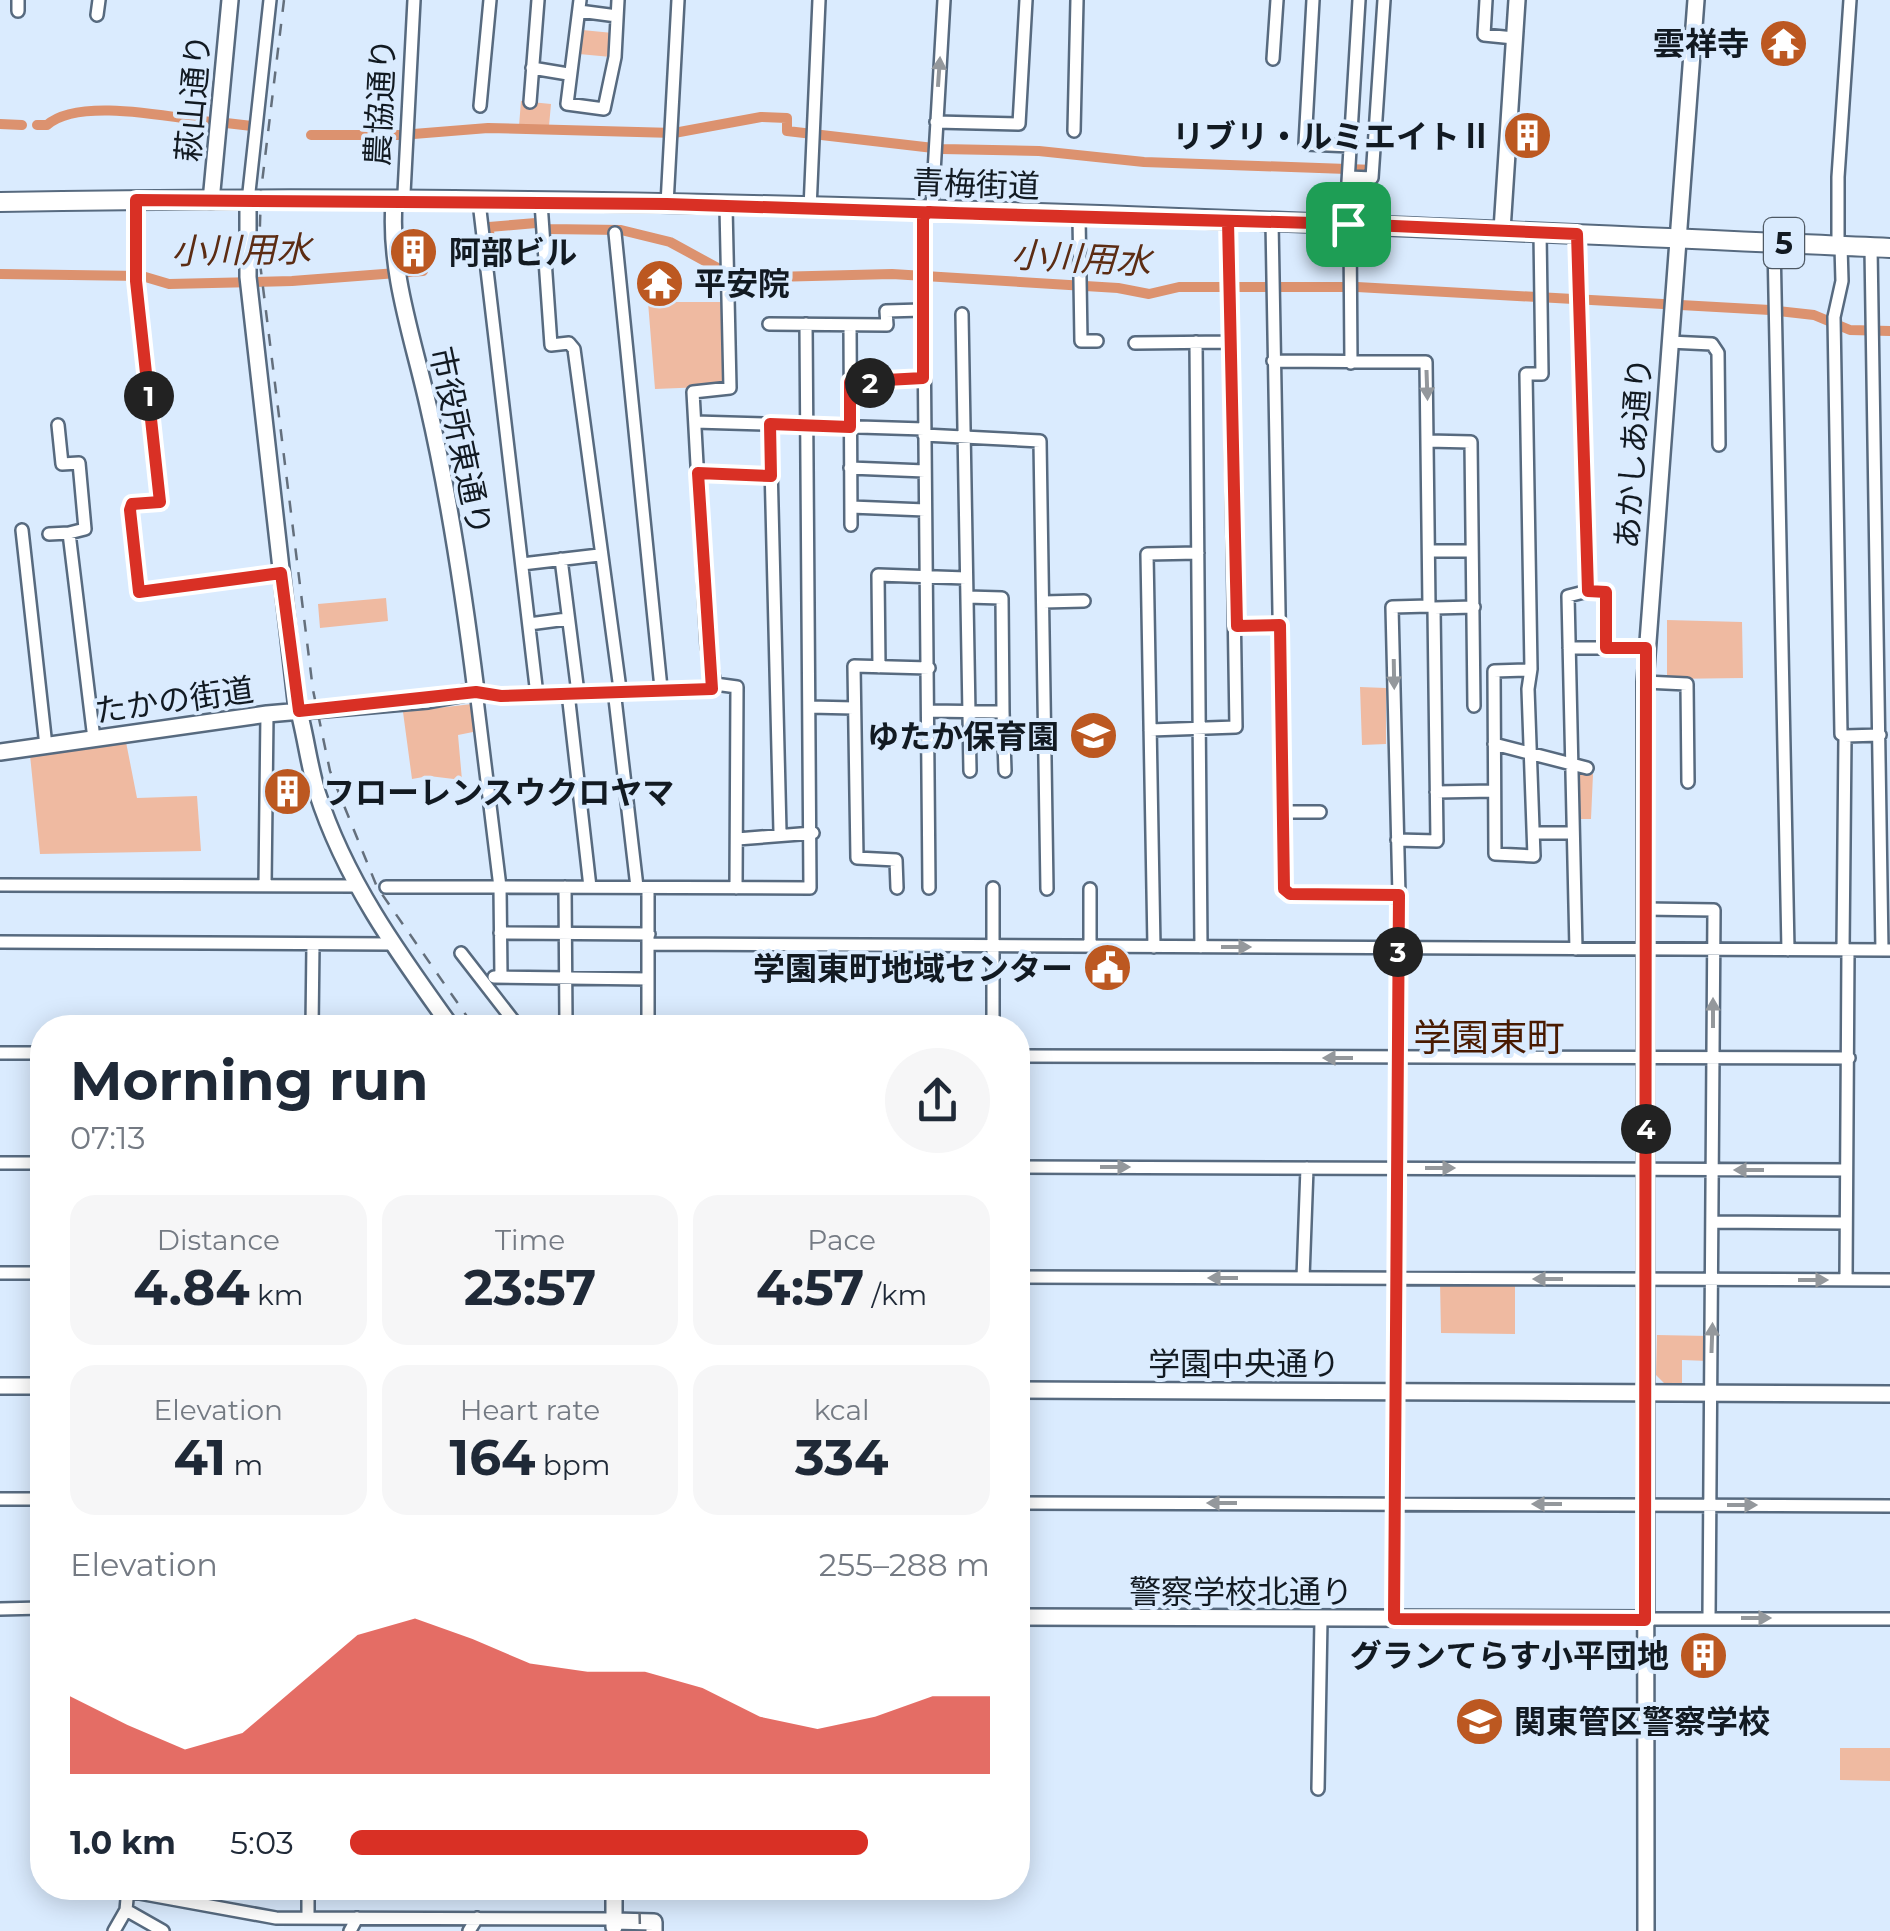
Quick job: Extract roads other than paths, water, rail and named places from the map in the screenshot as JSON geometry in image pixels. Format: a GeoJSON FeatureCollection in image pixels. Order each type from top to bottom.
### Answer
{"type":"FeatureCollection","features":[{"type":"Feature","properties":{"kind":"main road","name":"青梅街道"},"geometry":{"type":"LineString","coordinates":[[0,202],[478,202],[540,218],[614,204],[667,204],[1348,224],[1881,248]]}},
{"type":"Feature","properties":{"kind":"street"},"geometry":{"type":"LineString","coordinates":[[98,14],[99,0]]}},
{"type":"Feature","properties":{"kind":"street","name":"萩山通り"},"geometry":{"type":"LineString","coordinates":[[211,201],[230,0]]}},
{"type":"Feature","properties":{"kind":"street"},"geometry":{"type":"LineString","coordinates":[[270,0],[248,201],[249,282],[299,711],[317,790],[358,886],[391,944],[443,1015]]}},
{"type":"Feature","properties":{"kind":"street","name":"農協通り"},"geometry":{"type":"LineString","coordinates":[[394,203],[404,193],[407,62],[414,0]]}},
{"type":"Feature","properties":{"kind":"street"},"geometry":{"type":"LineString","coordinates":[[480,106],[490,0]]}},
{"type":"Feature","properties":{"kind":"street"},"geometry":{"type":"LineString","coordinates":[[530,102],[538,0]]}},
{"type":"Feature","properties":{"kind":"street"},"geometry":{"type":"LineString","coordinates":[[617,16],[580,6],[567,104],[604,109],[615,57],[618,0]]}},
{"type":"Feature","properties":{"kind":"street"},"geometry":{"type":"LineString","coordinates":[[667,204],[678,0]]}},
{"type":"Feature","properties":{"kind":"street"},"geometry":{"type":"LineString","coordinates":[[810,209],[819,0]]}},
{"type":"Feature","properties":{"kind":"street"},"geometry":{"type":"LineString","coordinates":[[928,888],[923,217],[932,207],[944,0]]}},
{"type":"Feature","properties":{"kind":"street"},"geometry":{"type":"LineString","coordinates":[[936,122],[1019,124],[1026,0]]}},
{"type":"Feature","properties":{"kind":"street"},"geometry":{"type":"LineString","coordinates":[[1074,131],[1076,0]]}},
{"type":"Feature","properties":{"kind":"street"},"geometry":{"type":"LineString","coordinates":[[1273,59],[1277,0]]}},
{"type":"Feature","properties":{"kind":"street"},"geometry":{"type":"LineString","coordinates":[[1313,0],[1305,144],[1351,146]]}},
{"type":"Feature","properties":{"kind":"street"},"geometry":{"type":"LineString","coordinates":[[1351,363],[1348,224],[1359,0]]}},
{"type":"Feature","properties":{"kind":"street"},"geometry":{"type":"LineString","coordinates":[[1350,172],[1372,178],[1384,0]]}},
{"type":"Feature","properties":{"kind":"street"},"geometry":{"type":"LineString","coordinates":[[1486,0],[1484,35],[1514,38]]}},
{"type":"Feature","properties":{"kind":"street"},"geometry":{"type":"LineString","coordinates":[[1502,230],[1517,0]]}},
{"type":"Feature","properties":{"kind":"street","name":"あかしあ通り"},"geometry":{"type":"LineString","coordinates":[[1646,1931],[1645,682],[1696,0]]}},
{"type":"Feature","properties":{"kind":"street"},"geometry":{"type":"LineString","coordinates":[[1850,0],[1838,177],[1842,281],[1834,321],[1841,734],[1880,735]]}},
{"type":"Feature","properties":{"kind":"street"},"geometry":{"type":"LineString","coordinates":[[532,68],[568,74]]}},
{"type":"Feature","properties":{"kind":"street"},"geometry":{"type":"LineString","coordinates":[[136,200],[136,276],[160,502],[132,504],[130,510],[139,592],[281,573]]}},
{"type":"Feature","properties":{"kind":"street"},"geometry":{"type":"LineString","coordinates":[[478,202],[536,694]]}},
{"type":"Feature","properties":{"kind":"street","name":"市役所東通り"},"geometry":{"type":"LineString","coordinates":[[394,203],[398,275],[463,579],[476,692]]}},
{"type":"Feature","properties":{"kind":"street"},"geometry":{"type":"LineString","coordinates":[[614,204],[661,688]]}},
{"type":"Feature","properties":{"kind":"street"},"geometry":{"type":"LineString","coordinates":[[501,977],[500,887],[476,692],[712,689],[715,684],[707,646],[692,392],[730,388],[726,207]]}},
{"type":"Feature","properties":{"kind":"street"},"geometry":{"type":"LineString","coordinates":[[1079,217],[1081,341],[1097,341]]}},
{"type":"Feature","properties":{"kind":"street"},"geometry":{"type":"LineString","coordinates":[[540,218],[551,345],[569,343],[574,349],[643,888],[648,1015]]}},
{"type":"Feature","properties":{"kind":"street"},"geometry":{"type":"LineString","coordinates":[[1150,730],[1236,726],[1228,221]]}},
{"type":"Feature","properties":{"kind":"street"},"geometry":{"type":"LineString","coordinates":[[1272,222],[1284,889],[1290,894],[1399,895]]}},
{"type":"Feature","properties":{"kind":"street"},"geometry":{"type":"LineString","coordinates":[[1494,671],[1494,854],[1534,856],[1526,374],[1542,374],[1540,232]]}},
{"type":"Feature","properties":{"kind":"street"},"geometry":{"type":"LineString","coordinates":[[1577,234],[1588,591]]}},
{"type":"Feature","properties":{"kind":"street"},"geometry":{"type":"LineString","coordinates":[[1774,243],[1788,950]]}},
{"type":"Feature","properties":{"kind":"street"},"geometry":{"type":"LineString","coordinates":[[500,932],[648,939],[994,945],[1886,950],[1874,334],[1881,248]]}},
{"type":"Feature","properties":{"kind":"street"},"geometry":{"type":"LineString","coordinates":[[769,324],[887,325],[886,311],[922,310]]}},
{"type":"Feature","properties":{"kind":"street"},"geometry":{"type":"LineString","coordinates":[[962,314],[970,771]]}},
{"type":"Feature","properties":{"kind":"street"},"geometry":{"type":"LineString","coordinates":[[386,887],[810,888],[810,426],[806,324]]}},
{"type":"Feature","properties":{"kind":"street"},"geometry":{"type":"LineString","coordinates":[[850,325],[852,525]]}},
{"type":"Feature","properties":{"kind":"street"},"geometry":{"type":"LineString","coordinates":[[1196,342],[1201,947]]}},
{"type":"Feature","properties":{"kind":"street"},"geometry":{"type":"LineString","coordinates":[[1135,343],[1229,342]]}},
{"type":"Feature","properties":{"kind":"street"},"geometry":{"type":"LineString","coordinates":[[1669,342],[1712,344],[1718,352],[1719,445]]}},
{"type":"Feature","properties":{"kind":"street"},"geometry":{"type":"LineString","coordinates":[[1274,361],[1426,362],[1437,841],[1397,840]]}},
{"type":"Feature","properties":{"kind":"street"},"geometry":{"type":"LineString","coordinates":[[850,382],[923,378]]}},
{"type":"Feature","properties":{"kind":"street"},"geometry":{"type":"LineString","coordinates":[[694,422],[850,427],[1040,440],[1047,888]]}},
{"type":"Feature","properties":{"kind":"street"},"geometry":{"type":"LineString","coordinates":[[738,838],[777,839],[780,832],[770,424]]}},
{"type":"Feature","properties":{"kind":"street"},"geometry":{"type":"LineString","coordinates":[[49,534],[86,529],[78,463],[62,464],[58,425]]}},
{"type":"Feature","properties":{"kind":"street"},"geometry":{"type":"LineString","coordinates":[[1428,441],[1471,442],[1474,706]]}},
{"type":"Feature","properties":{"kind":"street"},"geometry":{"type":"LineString","coordinates":[[850,468],[924,471]]}},
{"type":"Feature","properties":{"kind":"street"},"geometry":{"type":"LineString","coordinates":[[698,473],[771,476]]}},
{"type":"Feature","properties":{"kind":"street"},"geometry":{"type":"LineString","coordinates":[[851,507],[925,510]]}},
{"type":"Feature","properties":{"kind":"street"},"geometry":{"type":"LineString","coordinates":[[22,530],[46,746]]}},
{"type":"Feature","properties":{"kind":"street"},"geometry":{"type":"LineString","coordinates":[[69,533],[94,739]]}},
{"type":"Feature","properties":{"kind":"street"},"geometry":{"type":"LineString","coordinates":[[1429,552],[1472,551]]}},
{"type":"Feature","properties":{"kind":"street"},"geometry":{"type":"LineString","coordinates":[[1154,947],[1147,554],[1198,553]]}},
{"type":"Feature","properties":{"kind":"street"},"geometry":{"type":"LineString","coordinates":[[522,564],[599,555]]}},
{"type":"Feature","properties":{"kind":"street"},"geometry":{"type":"LineString","coordinates":[[561,559],[590,887]]}},
{"type":"Feature","properties":{"kind":"street"},"geometry":{"type":"LineString","coordinates":[[879,666],[878,575],[966,578]]}},
{"type":"Feature","properties":{"kind":"street"},"geometry":{"type":"LineString","coordinates":[[1576,949],[1568,596],[1606,592],[1606,648]]}},
{"type":"Feature","properties":{"kind":"street"},"geometry":{"type":"LineString","coordinates":[[967,597],[1002,598],[1005,771]]}},
{"type":"Feature","properties":{"kind":"street"},"geometry":{"type":"LineString","coordinates":[[1043,602],[1084,601]]}},
{"type":"Feature","properties":{"kind":"street"},"geometry":{"type":"LineString","coordinates":[[1394,1619],[1399,895],[1392,607],[1474,607]]}},
{"type":"Feature","properties":{"kind":"street"},"geometry":{"type":"LineString","coordinates":[[528,624],[568,619]]}},
{"type":"Feature","properties":{"kind":"street"},"geometry":{"type":"LineString","coordinates":[[1237,626],[1280,625]]}},
{"type":"Feature","properties":{"kind":"street"},"geometry":{"type":"LineString","coordinates":[[1569,648],[1646,648]]}},
{"type":"Feature","properties":{"kind":"street"},"geometry":{"type":"LineString","coordinates":[[897,888],[896,860],[857,858],[854,666],[928,668]]}},
{"type":"Feature","properties":{"kind":"street"},"geometry":{"type":"LineString","coordinates":[[1473,670],[1528,670]]}},
{"type":"Feature","properties":{"kind":"street"},"geometry":{"type":"LineString","coordinates":[[1645,682],[1687,684],[1688,782]]}},
{"type":"Feature","properties":{"kind":"street"},"geometry":{"type":"LineString","coordinates":[[715,684],[736,687],[736,888]]}},
{"type":"Feature","properties":{"kind":"street","name":"たかの街道"},"geometry":{"type":"LineString","coordinates":[[0,752],[267,714],[476,692]]}},
{"type":"Feature","properties":{"kind":"street"},"geometry":{"type":"LineString","coordinates":[[810,708],[854,708]]}},
{"type":"Feature","properties":{"kind":"street"},"geometry":{"type":"LineString","coordinates":[[928,711],[1003,712]]}},
{"type":"Feature","properties":{"kind":"street"},"geometry":{"type":"LineString","coordinates":[[266,886],[267,714]]}},
{"type":"Feature","properties":{"kind":"street"},"geometry":{"type":"LineString","coordinates":[[1845,736],[1849,1058],[1846,1280]]}},
{"type":"Feature","properties":{"kind":"street"},"geometry":{"type":"LineString","coordinates":[[1494,744],[1587,768]]}},
{"type":"Feature","properties":{"kind":"street"},"geometry":{"type":"LineString","coordinates":[[1436,792],[1494,791]]}},
{"type":"Feature","properties":{"kind":"street"},"geometry":{"type":"LineString","coordinates":[[1281,812],[1320,812]]}},
{"type":"Feature","properties":{"kind":"street"},"geometry":{"type":"LineString","coordinates":[[780,832],[812,833]]}},
{"type":"Feature","properties":{"kind":"street"},"geometry":{"type":"LineString","coordinates":[[1534,833],[1572,832]]}},
{"type":"Feature","properties":{"kind":"street"},"geometry":{"type":"LineString","coordinates":[[0,884],[358,886]]}},
{"type":"Feature","properties":{"kind":"street"},"geometry":{"type":"LineString","coordinates":[[565,887],[566,1015]]}},
{"type":"Feature","properties":{"kind":"street"},"geometry":{"type":"LineString","coordinates":[[993,888],[993,1015]]}},
{"type":"Feature","properties":{"kind":"street"},"geometry":{"type":"LineString","coordinates":[[1090,889],[1090,946]]}},
{"type":"Feature","properties":{"kind":"street"},"geometry":{"type":"LineString","coordinates":[[1646,909],[1714,910],[1709,1618]]}},
{"type":"Feature","properties":{"kind":"street"},"geometry":{"type":"LineString","coordinates":[[0,942],[391,944]]}},
{"type":"Feature","properties":{"kind":"street"},"geometry":{"type":"LineString","coordinates":[[312,1015],[313,944]]}},
{"type":"Feature","properties":{"kind":"street"},"geometry":{"type":"LineString","coordinates":[[460,953],[509,1015]]}},
{"type":"Feature","properties":{"kind":"street"},"geometry":{"type":"LineString","coordinates":[[479,977],[648,979]]}},
{"type":"Feature","properties":{"kind":"street"},"geometry":{"type":"LineString","coordinates":[[0,1053],[30,1053]]}},
{"type":"Feature","properties":{"kind":"street"},"geometry":{"type":"LineString","coordinates":[[1030,1056],[1849,1058]]}},
{"type":"Feature","properties":{"kind":"street"},"geometry":{"type":"LineString","coordinates":[[0,1163],[30,1162]]}},
{"type":"Feature","properties":{"kind":"street"},"geometry":{"type":"LineString","coordinates":[[1030,1167],[1846,1170]]}},
{"type":"Feature","properties":{"kind":"street"},"geometry":{"type":"LineString","coordinates":[[1303,1278],[1306,1168]]}},
{"type":"Feature","properties":{"kind":"street"},"geometry":{"type":"LineString","coordinates":[[1714,1222],[1846,1224]]}},
{"type":"Feature","properties":{"kind":"street"},"geometry":{"type":"LineString","coordinates":[[0,1273],[30,1273]]}},
{"type":"Feature","properties":{"kind":"street"},"geometry":{"type":"LineString","coordinates":[[1030,1276],[1890,1280]]}},
{"type":"Feature","properties":{"kind":"street"},"geometry":{"type":"LineString","coordinates":[[0,1386],[30,1386]]}},
{"type":"Feature","properties":{"kind":"street","name":"学園中央通り"},"geometry":{"type":"LineString","coordinates":[[1030,1390],[1890,1394]]}},
{"type":"Feature","properties":{"kind":"street"},"geometry":{"type":"LineString","coordinates":[[0,1499],[30,1499]]}},
{"type":"Feature","properties":{"kind":"street"},"geometry":{"type":"LineString","coordinates":[[1030,1503],[1890,1506]]}},
{"type":"Feature","properties":{"kind":"street"},"geometry":{"type":"LineString","coordinates":[[0,1609],[30,1608]]}},
{"type":"Feature","properties":{"kind":"street","name":"警察学校北通り"},"geometry":{"type":"LineString","coordinates":[[1030,1617],[1645,1620]]}},
{"type":"Feature","properties":{"kind":"street"},"geometry":{"type":"LineString","coordinates":[[1318,1789],[1321,1618]]}},
{"type":"Feature","properties":{"kind":"street"},"geometry":{"type":"LineString","coordinates":[[1645,1620],[1890,1619]]}},
{"type":"Feature","properties":{"kind":"street"},"geometry":{"type":"LineString","coordinates":[[114,1931],[127,1900]]}},
{"type":"Feature","properties":{"kind":"street"},"geometry":{"type":"LineString","coordinates":[[184,1900],[276,1918],[654,1922],[654,1931]]}},
{"type":"Feature","properties":{"kind":"street"},"geometry":{"type":"LineString","coordinates":[[308,1900],[308,1916]]}},
{"type":"Feature","properties":{"kind":"street"},"geometry":{"type":"LineString","coordinates":[[126,1910],[163,1931]]}},
{"type":"Feature","properties":{"kind":"street"},"geometry":{"type":"LineString","coordinates":[[350,1931],[357,1918]]}},
{"type":"Feature","properties":{"kind":"street"},"geometry":{"type":"LineString","coordinates":[[470,1931],[477,1918]]}},
{"type":"Feature","properties":{"kind":"waterway"},"geometry":{"type":"LineString","coordinates":[[37,125],[101,110],[211,122]]}},
{"type":"Feature","properties":{"kind":"waterway"},"geometry":{"type":"LineString","coordinates":[[311,135],[401,135],[488,128],[674,133],[761,117],[787,118],[787,131],[942,149],[1039,151],[1144,162],[1375,170]]}},
{"type":"Feature","properties":{"kind":"waterway"},"geometry":{"type":"LineString","coordinates":[[226,123],[252,126]]}},
{"type":"Feature","properties":{"kind":"waterway"},"geometry":{"type":"LineString","coordinates":[[0,124],[22,125]]}},
{"type":"Feature","properties":{"kind":"waterway","name":"小川用水"},"geometry":{"type":"LineString","coordinates":[[490,254],[489,227],[536,223],[548,229],[621,230],[670,242],[736,278],[892,274],[1118,288],[1149,294],[1179,287],[1357,287],[1770,310],[1814,315],[1850,330],[1890,331]]}},
{"type":"Feature","properties":{"kind":"waterway","name":"小川用水"},"geometry":{"type":"LineString","coordinates":[[0,274],[142,276],[169,284],[292,281],[423,271]]}},
{"type":"Feature","properties":{"kind":"railway"},"geometry":{"type":"LineString","coordinates":[[284,0],[261,191],[259,255],[313,690],[330,771],[377,887],[466,1015]]}},
{"type":"Feature","properties":{"kind":"railway"},"geometry":{"type":"LineString","coordinates":[[639,1900],[640,1931]]}},
{"type":"Feature","properties":{"kind":"place","name":"雲祥寺"},"geometry":{"type":"Point","coordinates":[1784,43]}},
{"type":"Feature","properties":{"kind":"place","name":"リブリ・ルミエイトⅡ"},"geometry":{"type":"Point","coordinates":[1527,136]}},
{"type":"Feature","properties":{"kind":"place","name":"阿部ビル"},"geometry":{"type":"Point","coordinates":[414,252]}},
{"type":"Feature","properties":{"kind":"place","name":"平安院"},"geometry":{"type":"Point","coordinates":[659,283]}},
{"type":"Feature","properties":{"kind":"place","name":"ゆたか保育園"},"geometry":{"type":"Point","coordinates":[1094,736]}},
{"type":"Feature","properties":{"kind":"place","name":"フローレンスウクロヤマ"},"geometry":{"type":"Point","coordinates":[288,792]}},
{"type":"Feature","properties":{"kind":"place","name":"学園東町地域センター"},"geometry":{"type":"Point","coordinates":[1108,968]}},
{"type":"Feature","properties":{"kind":"place","name":"グランてらす小平団地"},"geometry":{"type":"Point","coordinates":[1704,1655]}},
{"type":"Feature","properties":{"kind":"place","name":"関東管区警察学校"},"geometry":{"type":"Point","coordinates":[1479,1721]}},
{"type":"Feature","properties":{"kind":"district","name":"学園東町"},"geometry":{"type":"Point","coordinates":[1489,1037]}}]}
